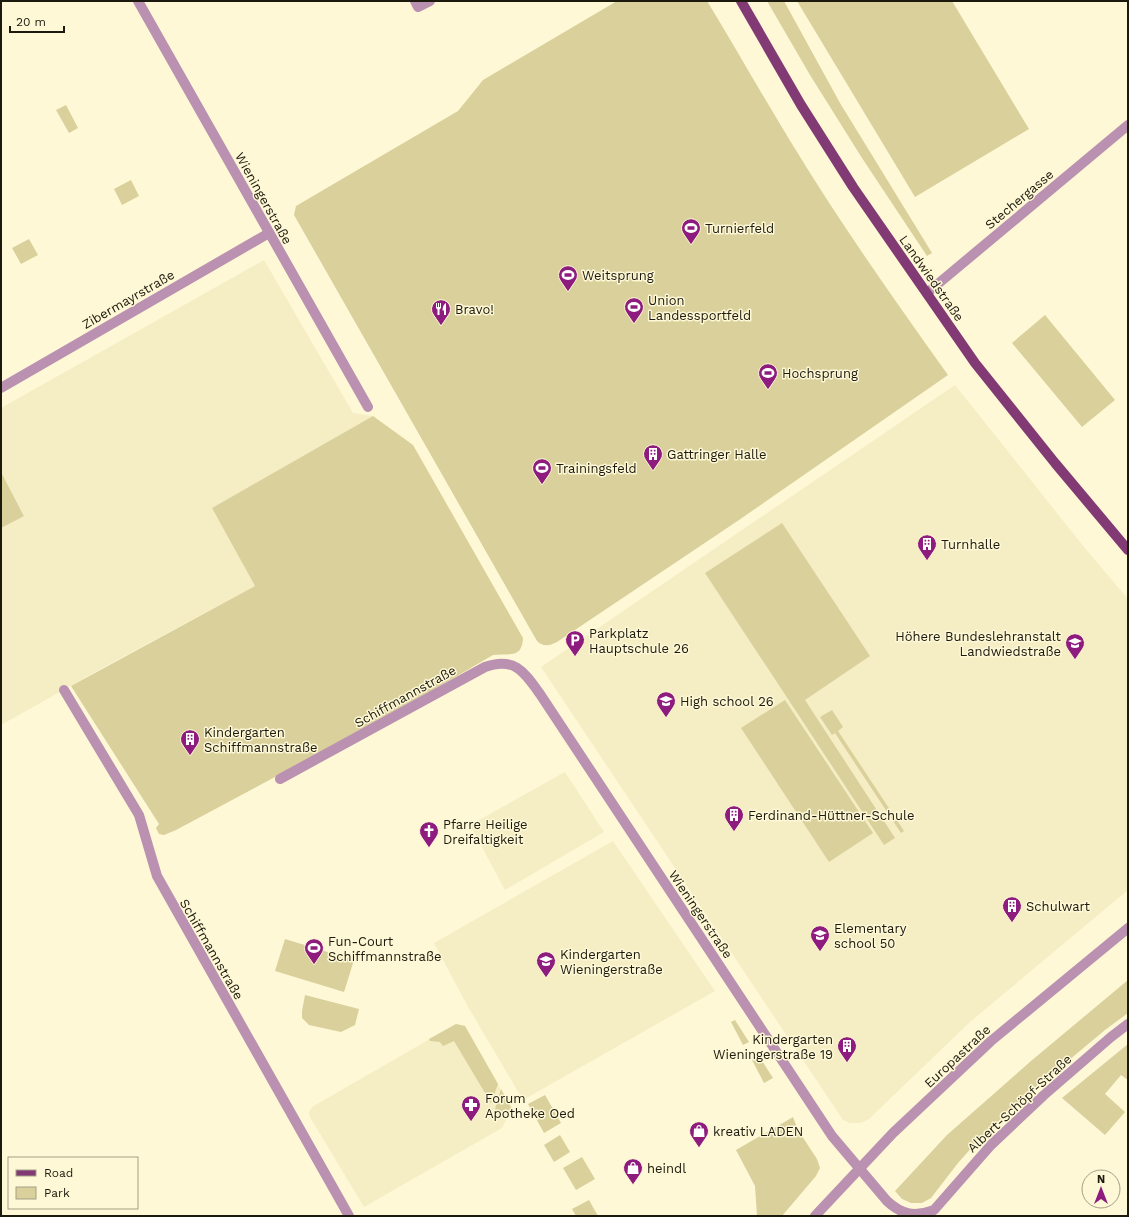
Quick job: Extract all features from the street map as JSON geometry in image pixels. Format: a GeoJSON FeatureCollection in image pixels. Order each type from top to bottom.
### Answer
{"type":"FeatureCollection","features":[{"type":"Feature","properties":{"kind":"main road","name":"Landwiedstraße"},"geometry":{"type":"LineString","coordinates":[[741,1],[805,112],[854,187],[975,363],[1055,463],[1128,550]]}},
{"type":"Feature","properties":{"kind":"street","name":"Wieningerstraße"},"geometry":{"type":"LineString","coordinates":[[138,1],[368,407]]}},
{"type":"Feature","properties":{"kind":"street"},"geometry":{"type":"LineString","coordinates":[[416,4],[430,1]]}},
{"type":"Feature","properties":{"kind":"street","name":"Stechergasse"},"geometry":{"type":"LineString","coordinates":[[927,293],[1128,125]]}},
{"type":"Feature","properties":{"kind":"street","name":"Zibermayrstraße"},"geometry":{"type":"LineString","coordinates":[[1,388],[269,233]]}},
{"type":"Feature","properties":{"kind":"street","name":"Schiffmannstraße"},"geometry":{"type":"LineString","coordinates":[[280,779],[485,667],[494,663],[504,664],[513,666],[523,671]]}},
{"type":"Feature","properties":{"kind":"street","name":"Wieningerstraße"},"geometry":{"type":"LineString","coordinates":[[523,671],[832,1136],[860,1169]]}},
{"type":"Feature","properties":{"kind":"street","name":"Schiffmannstraße"},"geometry":{"type":"LineString","coordinates":[[64,690],[139,815],[160,882],[349,1216]]}},
{"type":"Feature","properties":{"kind":"street","name":"Europastraße"},"geometry":{"type":"LineString","coordinates":[[815,1216],[893,1133],[990,1042],[1128,928]]}},
{"type":"Feature","properties":{"kind":"street","name":"Albert-Schöpf-Straße"},"geometry":{"type":"LineString","coordinates":[[860,1169],[887,1201],[903,1213],[915,1215],[926,1214],[934,1210],[991,1145],[1044,1095],[1128,1024]]}},
{"type":"Feature","properties":{"kind":"shaded area"},"geometry":{"type":"Polygon","coordinates":[[[264,260],[353,413],[373,416],[212,508],[255,586],[106,666],[1,725],[1,528],[24,515],[1,472],[1,408],[264,260]]]}},
{"type":"Feature","properties":{"kind":"shaded area"},"geometry":{"type":"Polygon","coordinates":[[[955,385],[1084,547],[1128,599],[1128,890],[970,1022],[869,1119],[861,1123],[850,1123],[843,1120],[541,667],[955,385]]]}},
{"type":"Feature","properties":{"kind":"shaded area"},"geometry":{"type":"Polygon","coordinates":[[[565,772],[604,832],[505,890],[470,825],[565,772]]]}},
{"type":"Feature","properties":{"kind":"shaded area"},"geometry":{"type":"Polygon","coordinates":[[[613,841],[715,991],[523,1100],[467,1005],[434,943],[613,841]]]}},
{"type":"Feature","properties":{"kind":"shaded area"},"geometry":{"type":"Polygon","coordinates":[[[456,1024],[465,1026],[512,1109],[502,1128],[364,1207],[310,1117],[309,1112],[312,1107],[456,1024]]]}},
{"type":"Feature","properties":{"kind":"green space","name":"Union Landessportfeld"},"geometry":{"type":"Polygon","coordinates":[[[617,1],[707,1],[789,139],[846,229],[948,375],[739,520],[557,642],[544,645],[537,641],[294,215],[296,206],[458,111],[483,80],[617,1]]]}},
{"type":"Feature","properties":{"kind":"green space"},"geometry":{"type":"Polygon","coordinates":[[[767,1],[784,1],[840,103],[932,253],[927,256],[862,158],[810,75],[767,1]]]}},
{"type":"Feature","properties":{"kind":"green space"},"geometry":{"type":"Polygon","coordinates":[[[797,1],[952,1],[1029,129],[915,197],[797,1]]]}},
{"type":"Feature","properties":{"kind":"green space"},"geometry":{"type":"Polygon","coordinates":[[[66,105],[78,128],[69,133],[56,110],[66,105]]]}},
{"type":"Feature","properties":{"kind":"green space"},"geometry":{"type":"Polygon","coordinates":[[[131,180],[139,196],[122,205],[114,189],[131,180]]]}},
{"type":"Feature","properties":{"kind":"green space"},"geometry":{"type":"Polygon","coordinates":[[[29,239],[38,255],[21,264],[12,248],[29,239]]]}},
{"type":"Feature","properties":{"kind":"green space"},"geometry":{"type":"Polygon","coordinates":[[[1045,315],[1115,400],[1082,427],[1012,343],[1045,315]]]}},
{"type":"Feature","properties":{"kind":"green space"},"geometry":{"type":"Polygon","coordinates":[[[373,416],[413,445],[523,638],[520,649],[514,654],[493,655],[387,717],[176,830],[164,835],[159,834],[156,828],[159,824],[71,686],[255,586],[212,508],[373,416]]]}},
{"type":"Feature","properties":{"kind":"green space"},"geometry":{"type":"Polygon","coordinates":[[[1,472],[24,516],[1,528],[1,472]]]}},
{"type":"Feature","properties":{"kind":"green space"},"geometry":{"type":"Polygon","coordinates":[[[782,523],[870,656],[805,700],[895,838],[884,845],[705,573],[782,523]]]}},
{"type":"Feature","properties":{"kind":"green space"},"geometry":{"type":"Polygon","coordinates":[[[785,700],[873,833],[829,862],[741,728],[785,700]]]}},
{"type":"Feature","properties":{"kind":"green space"},"geometry":{"type":"Polygon","coordinates":[[[832,710],[843,727],[838,731],[904,831],[901,833],[835,733],[832,735],[820,717],[832,710]]]}},
{"type":"Feature","properties":{"kind":"green space","name":"Fun-Court Schiffmannstraße"},"geometry":{"type":"Polygon","coordinates":[[[285,939],[354,960],[344,992],[275,971],[285,939]]]}},
{"type":"Feature","properties":{"kind":"green space"},"geometry":{"type":"Polygon","coordinates":[[[1128,980],[1128,1013],[1105,1030],[1038,1086],[982,1136],[958,1163],[931,1198],[922,1203],[911,1203],[902,1199],[895,1191],[947,1135],[1031,1061],[1128,980]]]}},
{"type":"Feature","properties":{"kind":"green space"},"geometry":{"type":"Polygon","coordinates":[[[305,995],[359,1009],[355,1025],[341,1032],[309,1025],[302,1018],[305,995]]]}},
{"type":"Feature","properties":{"kind":"green space"},"geometry":{"type":"Polygon","coordinates":[[[735,1020],[749,1042],[743,1045],[731,1022],[735,1020]]]}},
{"type":"Feature","properties":{"kind":"green space"},"geometry":{"type":"Polygon","coordinates":[[[456,1024],[465,1026],[498,1084],[491,1103],[454,1041],[443,1046],[440,1042],[430,1041],[429,1039],[456,1024]]]}},
{"type":"Feature","properties":{"kind":"green space"},"geometry":{"type":"Polygon","coordinates":[[[1128,1044],[1128,1080],[1121,1075],[1105,1094],[1125,1112],[1105,1135],[1062,1098],[1128,1044]]]}},
{"type":"Feature","properties":{"kind":"green space"},"geometry":{"type":"Polygon","coordinates":[[[759,1056],[773,1078],[764,1083],[752,1060],[759,1056]]]}},
{"type":"Feature","properties":{"kind":"green space"},"geometry":{"type":"Polygon","coordinates":[[[501,1089],[512,1109],[498,1115],[495,1109],[501,1089]]]}},
{"type":"Feature","properties":{"kind":"green space"},"geometry":{"type":"Polygon","coordinates":[[[545,1095],[561,1123],[544,1133],[528,1104],[545,1095]]]}},
{"type":"Feature","properties":{"kind":"green space"},"geometry":{"type":"Polygon","coordinates":[[[793,1117],[798,1130],[817,1159],[820,1168],[816,1176],[782,1216],[757,1216],[755,1186],[736,1150],[793,1117]]]}},
{"type":"Feature","properties":{"kind":"green space"},"geometry":{"type":"Polygon","coordinates":[[[560,1135],[570,1152],[554,1162],[544,1145],[560,1135]]]}},
{"type":"Feature","properties":{"kind":"green space"},"geometry":{"type":"Polygon","coordinates":[[[582,1157],[595,1179],[576,1190],[563,1168],[582,1157]]]}},
{"type":"Feature","properties":{"kind":"green space"},"geometry":{"type":"Polygon","coordinates":[[[589,1200],[598,1216],[576,1216],[572,1209],[589,1200]]]}},
{"type":"Feature","properties":{"kind":"place","name":"Turnierfeld"},"geometry":{"type":"Point","coordinates":[691,245]}},
{"type":"Feature","properties":{"kind":"place","name":"Weitsprung"},"geometry":{"type":"Point","coordinates":[568,292]}},
{"type":"Feature","properties":{"kind":"place","name":"Union Landessportfeld"},"geometry":{"type":"Point","coordinates":[634,324]}},
{"type":"Feature","properties":{"kind":"place","name":"Bravo!"},"geometry":{"type":"Point","coordinates":[441,326]}},
{"type":"Feature","properties":{"kind":"place","name":"Hochsprung"},"geometry":{"type":"Point","coordinates":[768,390]}},
{"type":"Feature","properties":{"kind":"place","name":"Gattringer Halle"},"geometry":{"type":"Point","coordinates":[653,471]}},
{"type":"Feature","properties":{"kind":"place","name":"Trainingsfeld"},"geometry":{"type":"Point","coordinates":[542,485]}},
{"type":"Feature","properties":{"kind":"place","name":"Turnhalle"},"geometry":{"type":"Point","coordinates":[927,561]}},
{"type":"Feature","properties":{"kind":"place","name":"Parkplatz Hauptschule 26"},"geometry":{"type":"Point","coordinates":[575,657]}},
{"type":"Feature","properties":{"kind":"place","name":"Höhere Bundeslehranstalt Landwiedstraße"},"geometry":{"type":"Point","coordinates":[1075,660]}},
{"type":"Feature","properties":{"kind":"place","name":"High school 26"},"geometry":{"type":"Point","coordinates":[666,718]}},
{"type":"Feature","properties":{"kind":"place","name":"Kindergarten Schiffmannstraße"},"geometry":{"type":"Point","coordinates":[190,756]}},
{"type":"Feature","properties":{"kind":"place","name":"Ferdinand-Hüttner-Schule"},"geometry":{"type":"Point","coordinates":[734,832]}},
{"type":"Feature","properties":{"kind":"place","name":"Pfarre Heilige Dreifaltigkeit"},"geometry":{"type":"Point","coordinates":[429,848]}},
{"type":"Feature","properties":{"kind":"place","name":"Schulwart"},"geometry":{"type":"Point","coordinates":[1012,923]}},
{"type":"Feature","properties":{"kind":"place","name":"Elementary school 50"},"geometry":{"type":"Point","coordinates":[820,952]}},
{"type":"Feature","properties":{"kind":"place","name":"Fun-Court Schiffmannstraße"},"geometry":{"type":"Point","coordinates":[314,965]}},
{"type":"Feature","properties":{"kind":"place","name":"Kindergarten Wieningerstraße"},"geometry":{"type":"Point","coordinates":[546,978]}},
{"type":"Feature","properties":{"kind":"place","name":"Kindergarten Wieningerstraße 19"},"geometry":{"type":"Point","coordinates":[847,1063]}},
{"type":"Feature","properties":{"kind":"place","name":"Forum Apotheke Oed"},"geometry":{"type":"Point","coordinates":[471,1122]}},
{"type":"Feature","properties":{"kind":"place","name":"kreativ LADEN"},"geometry":{"type":"Point","coordinates":[699,1148]}},
{"type":"Feature","properties":{"kind":"place","name":"heindl"},"geometry":{"type":"Point","coordinates":[633,1185]}}]}
